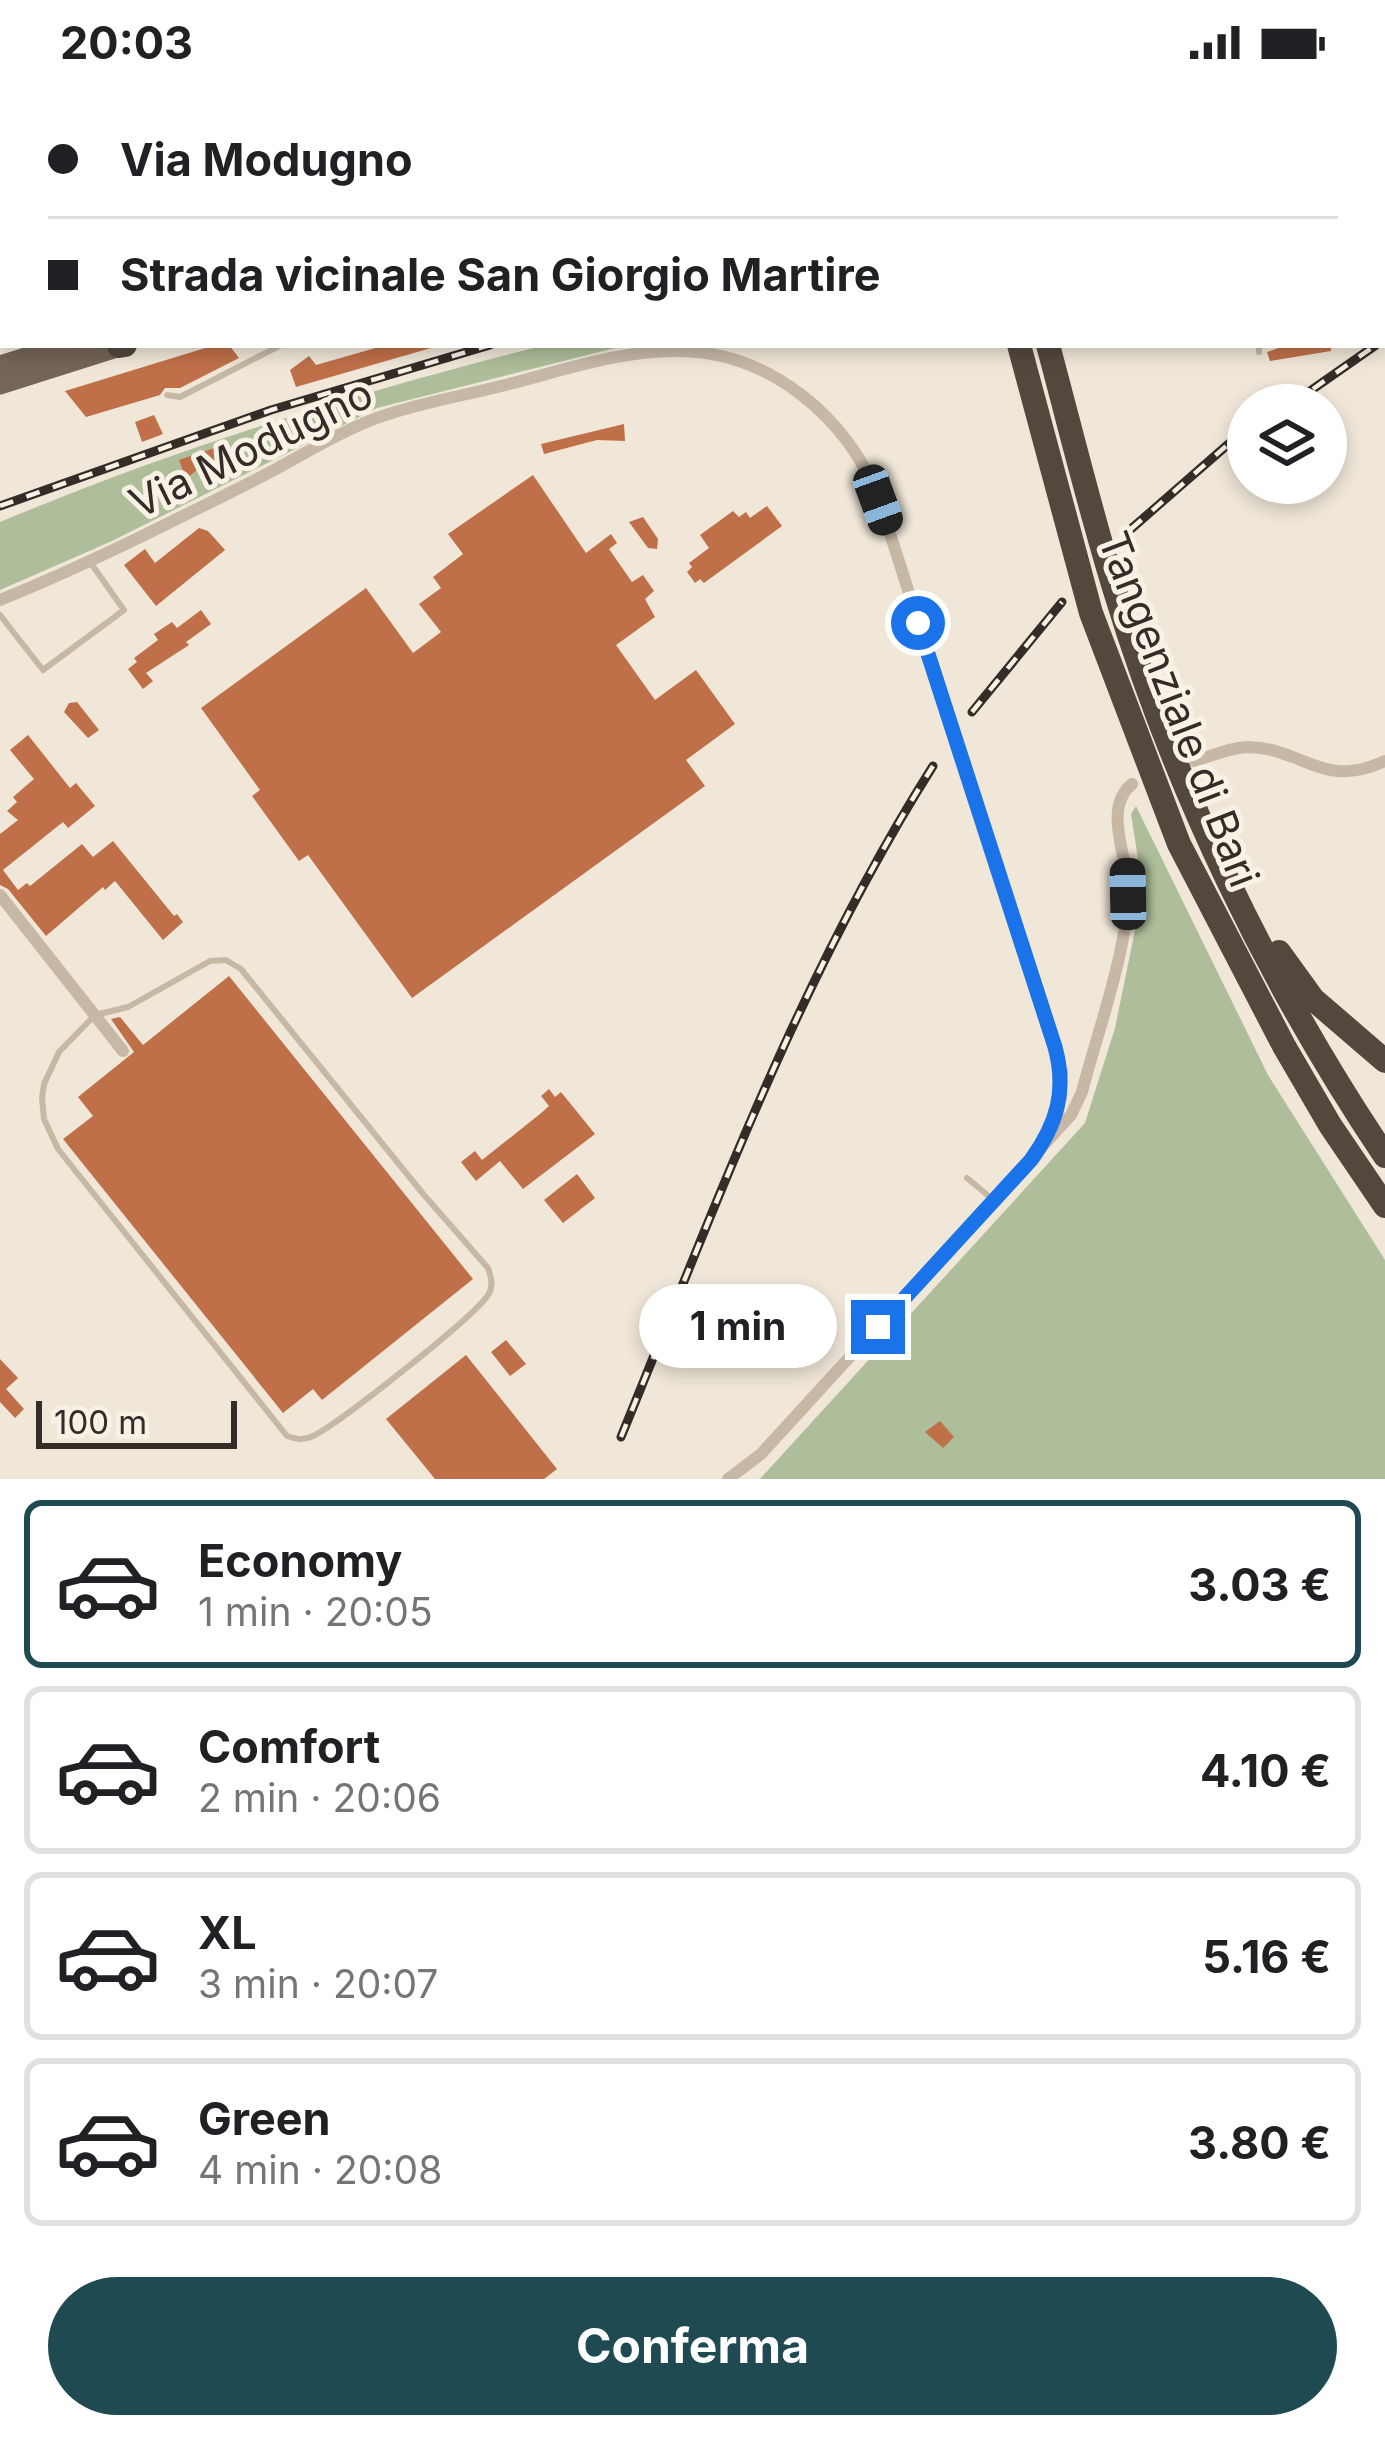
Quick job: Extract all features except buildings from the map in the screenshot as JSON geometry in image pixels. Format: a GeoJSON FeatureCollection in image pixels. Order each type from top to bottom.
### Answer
{"type":"FeatureCollection","features":[{"type":"Feature","properties":{"kind":"highway","name":"Tangenziale di Bari"},"geometry":{"type":"LineString","coordinates":[[1020,348],[1091,614],[1179,844],[1284,1046],[1385,1206]]}},
{"type":"Feature","properties":{"kind":"highway","name":"Tangenziale di Bari"},"geometry":{"type":"LineString","coordinates":[[1049,348],[1116,594],[1192,800],[1302,1024],[1385,1156]]}},
{"type":"Feature","properties":{"kind":"highway"},"geometry":{"type":"LineString","coordinates":[[1192,800],[1219,828],[1288,968],[1347,1032],[1385,1061]]}},
{"type":"Feature","properties":{"kind":"main road"},"geometry":{"type":"LineString","coordinates":[[0,366],[58,348]]}},
{"type":"Feature","properties":{"kind":"main road"},"geometry":{"type":"LineString","coordinates":[[0,384],[116,348]]}},
{"type":"Feature","properties":{"kind":"street","name":"Via Modugno"},"geometry":{"type":"LineString","coordinates":[[0,601],[370,421],[627,356],[683,351],[734,360],[783,383],[832,421],[856,453],[892,538],[1062,1072],[1061,1098],[1046,1140]]}},
{"type":"Feature","properties":{"kind":"street"},"geometry":{"type":"LineString","coordinates":[[1194,761],[1246,747],[1343,774],[1385,761]]}},
{"type":"Feature","properties":{"kind":"street"},"geometry":{"type":"LineString","coordinates":[[728,1479],[761,1454],[1071,1115],[1082,1092],[1126,918],[1127,868],[1117,806],[1119,796],[1132,784]]}},
{"type":"Feature","properties":{"kind":"street"},"geometry":{"type":"LineString","coordinates":[[0,895],[123,1051]]}},
{"type":"Feature","properties":{"kind":"lane"},"geometry":{"type":"LineString","coordinates":[[167,394],[180,397],[275,348]]}},
{"type":"Feature","properties":{"kind":"lane"},"geometry":{"type":"LineString","coordinates":[[0,616],[44,670],[124,610],[89,561]]}},
{"type":"Feature","properties":{"kind":"lane"},"geometry":{"type":"LineString","coordinates":[[226,960],[241,969],[488,1268],[493,1282],[489,1294],[314,1436],[300,1440],[286,1436],[51,1138],[44,1118],[44,1084],[59,1052],[95,1015],[128,1007],[210,961],[226,960]]}},
{"type":"Feature","properties":{"kind":"lane"},"geometry":{"type":"LineString","coordinates":[[967,1178],[994,1200]]}},
{"type":"Feature","properties":{"kind":"green space"},"geometry":{"type":"Polygon","coordinates":[[[534,348],[615,348],[377,408],[112,541],[0,590],[0,522],[269,423],[534,348]]]}},
{"type":"Feature","properties":{"kind":"green space"},"geometry":{"type":"Polygon","coordinates":[[[1136,806],[1268,1075],[1385,1260],[1385,1479],[760,1479],[1085,1123],[1115,1028],[1143,891],[1131,814],[1136,806]]]}},
{"type":"Feature","properties":{"kind":"railway"},"geometry":{"type":"LineString","coordinates":[[0,506],[271,410],[480,348]]}},
{"type":"Feature","properties":{"kind":"railway"},"geometry":{"type":"LineString","coordinates":[[1320,384],[1372,348]]}},
{"type":"Feature","properties":{"kind":"railway"},"geometry":{"type":"LineString","coordinates":[[1131,529],[1227,445]]}},
{"type":"Feature","properties":{"kind":"railway"},"geometry":{"type":"LineString","coordinates":[[972,712],[1062,602]]}},
{"type":"Feature","properties":{"kind":"railway"},"geometry":{"type":"LineString","coordinates":[[621,1437],[801,1010],[841,927],[933,766]]}},
{"type":"Feature","properties":{"kind":"route"},"geometry":{"type":"LineString","coordinates":[[878,1327],[1031,1160],[1046,1140],[1061,1098],[1062,1072],[1055,1047],[918,623]]}}]}
